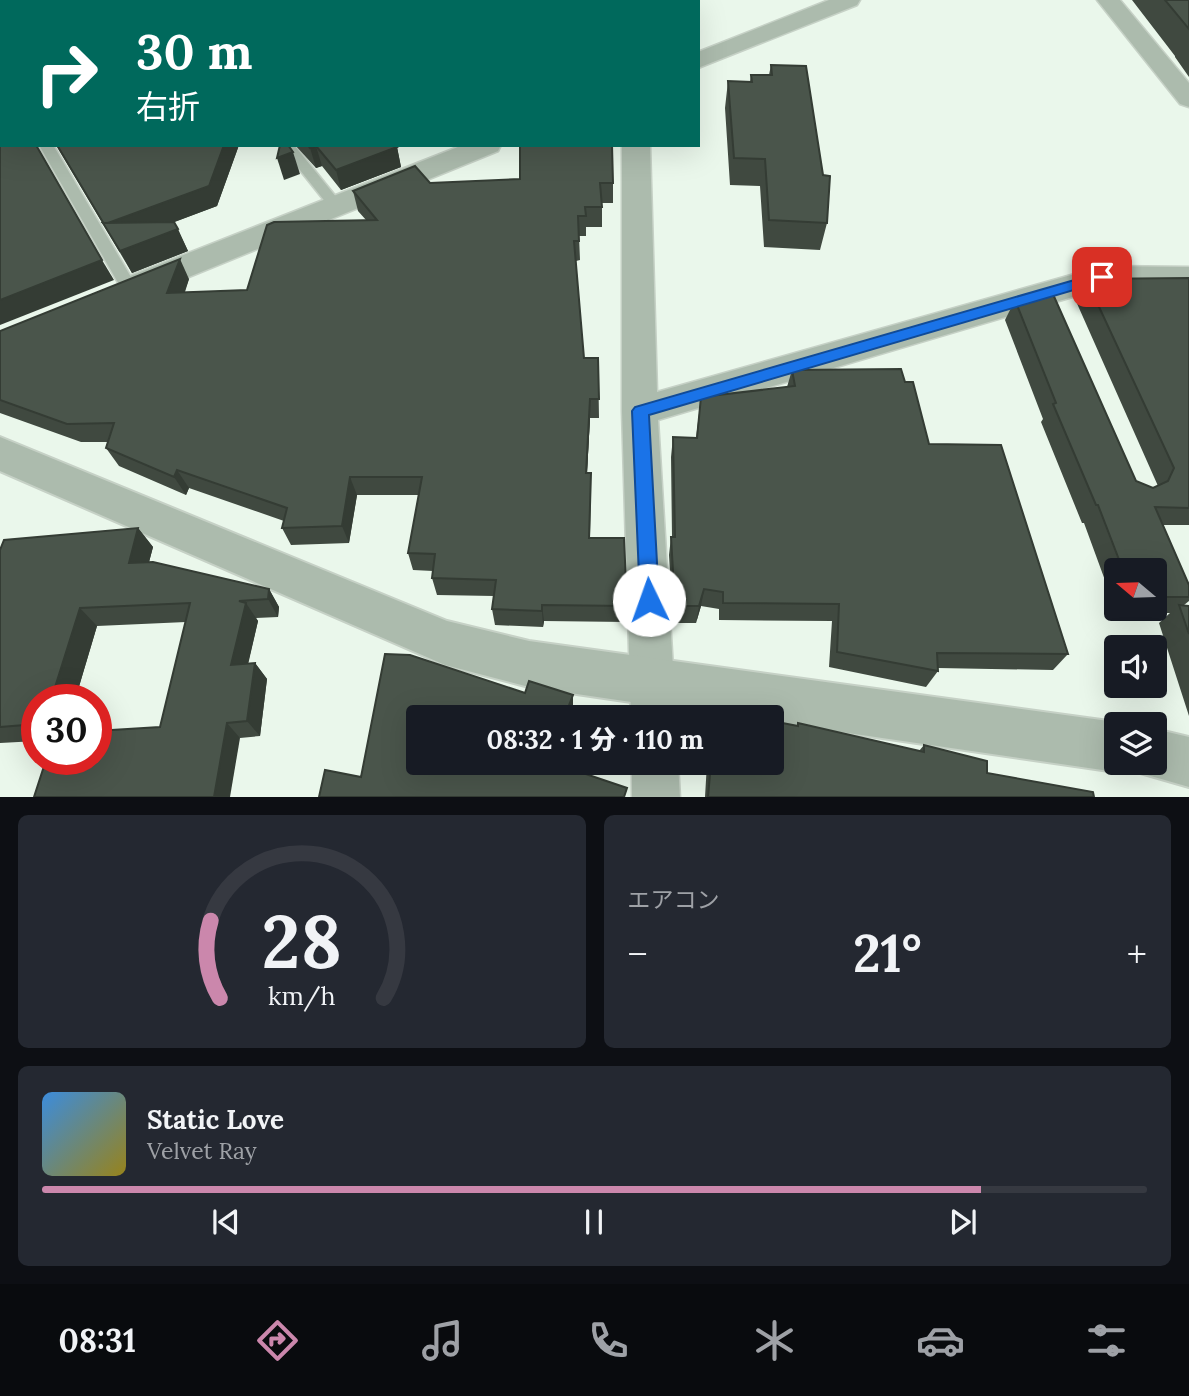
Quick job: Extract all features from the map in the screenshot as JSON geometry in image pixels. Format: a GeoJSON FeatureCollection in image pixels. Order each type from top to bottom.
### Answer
{"type":"FeatureCollection","features":[{"type":"Feature","properties":{"kind":"street"},"geometry":{"type":"LineString","coordinates":[[700,60],[849,0]]}},
{"type":"Feature","properties":{"kind":"street"},"geometry":{"type":"LineString","coordinates":[[1108,0],[1189,99]]}},
{"type":"Feature","properties":{"kind":"street"},"geometry":{"type":"LineString","coordinates":[[118,293],[483,147]]}},
{"type":"Feature","properties":{"kind":"street"},"geometry":{"type":"LineString","coordinates":[[636,147],[640,411],[653,699]]}},
{"type":"Feature","properties":{"kind":"street"},"geometry":{"type":"LineString","coordinates":[[640,411],[1057,304],[1102,277],[1189,278]]}},
{"type":"Feature","properties":{"kind":"street"},"geometry":{"type":"LineString","coordinates":[[0,453],[445,643],[653,699],[1104,746]]}},
{"type":"Feature","properties":{"kind":"street"},"geometry":{"type":"LineString","coordinates":[[1167,757],[1189,762]]}},
{"type":"Feature","properties":{"kind":"street"},"geometry":{"type":"LineString","coordinates":[[655,775],[656,797]]}},
{"type":"Feature","properties":{"kind":"lane"},"geometry":{"type":"LineString","coordinates":[[47,147],[118,293]]}},
{"type":"Feature","properties":{"kind":"lane"},"geometry":{"type":"LineString","coordinates":[[289,147],[337,206]]}},
{"type":"Feature","properties":{"kind":"building"},"geometry":{"type":"Polygon","coordinates":[[[1165,0],[1189,0],[1189,29],[1165,0]]]}},
{"type":"Feature","properties":{"kind":"building"},"geometry":{"type":"Polygon","coordinates":[[[771,65],[806,66],[823,175],[830,176],[827,223],[769,220],[765,159],[734,158],[728,81],[752,82],[751,75],[772,75],[771,65]]]}},
{"type":"Feature","properties":{"kind":"building"},"geometry":{"type":"Polygon","coordinates":[[[0,147],[37,147],[102,260],[0,300],[0,147]]]}},
{"type":"Feature","properties":{"kind":"building"},"geometry":{"type":"Polygon","coordinates":[[[58,147],[223,147],[209,186],[103,223],[58,147]]]}},
{"type":"Feature","properties":{"kind":"building"},"geometry":{"type":"Polygon","coordinates":[[[280,147],[289,147],[293,152],[277,158],[280,147]]]}},
{"type":"Feature","properties":{"kind":"building"},"geometry":{"type":"Polygon","coordinates":[[[317,147],[397,147],[336,170],[317,147]]]}},
{"type":"Feature","properties":{"kind":"building"},"geometry":{"type":"Polygon","coordinates":[[[520,147],[612,147],[613,183],[600,183],[602,207],[585,207],[586,216],[578,216],[579,241],[574,241],[584,358],[598,358],[599,399],[590,399],[586,473],[591,473],[589,538],[624,538],[627,606],[542,605],[542,611],[492,609],[496,580],[432,578],[435,554],[408,553],[422,477],[350,477],[342,526],[282,528],[287,508],[177,470],[174,477],[106,448],[114,423],[67,424],[0,400],[0,331],[180,259],[167,293],[247,290],[267,225],[274,222],[377,220],[353,191],[415,166],[430,183],[520,179],[520,147]]]}},
{"type":"Feature","properties":{"kind":"building"},"geometry":{"type":"Polygon","coordinates":[[[174,222],[178,229],[120,251],[103,223],[174,222]]]}},
{"type":"Feature","properties":{"kind":"building"},"geometry":{"type":"Polygon","coordinates":[[[1189,278],[1189,508],[1155,507],[1189,585],[1189,597],[1167,597],[1167,558],[1118,558],[1053,404],[1056,403],[1015,300],[1052,292],[1136,481],[1153,488],[1168,481],[1174,468],[1086,279],[1189,278]]]}},
{"type":"Feature","properties":{"kind":"building"},"geometry":{"type":"Polygon","coordinates":[[[901,369],[905,382],[913,382],[929,444],[1001,445],[1068,654],[937,653],[938,671],[837,652],[839,604],[723,603],[723,592],[704,589],[699,606],[675,606],[671,537],[675,537],[673,437],[697,438],[701,397],[795,386],[792,370],[901,369]]]}},
{"type":"Feature","properties":{"kind":"building"},"geometry":{"type":"Polygon","coordinates":[[[138,528],[129,563],[153,562],[269,589],[268,599],[239,601],[246,603],[231,665],[255,663],[247,721],[227,723],[214,797],[34,797],[41,775],[112,775],[112,730],[160,727],[190,603],[80,608],[56,684],[21,684],[21,725],[0,727],[0,550],[4,540],[138,528]]]}},
{"type":"Feature","properties":{"kind":"building"},"geometry":{"type":"Polygon","coordinates":[[[1179,605],[1189,606],[1189,634],[1179,605]]]}},
{"type":"Feature","properties":{"kind":"building"},"geometry":{"type":"Polygon","coordinates":[[[385,654],[410,655],[525,693],[529,681],[573,695],[569,705],[406,705],[406,775],[589,775],[627,788],[624,797],[319,797],[325,770],[361,777],[385,654]]]}},
{"type":"Feature","properties":{"kind":"building"},"geometry":{"type":"Polygon","coordinates":[[[784,723],[798,726],[798,723],[924,752],[924,745],[987,761],[987,773],[1093,792],[1094,797],[708,797],[710,775],[784,775],[784,723]]]}},
{"type":"Feature","properties":{"kind":"route"},"geometry":{"type":"LineString","coordinates":[[649,600],[640,411],[1102,277]]}}]}
